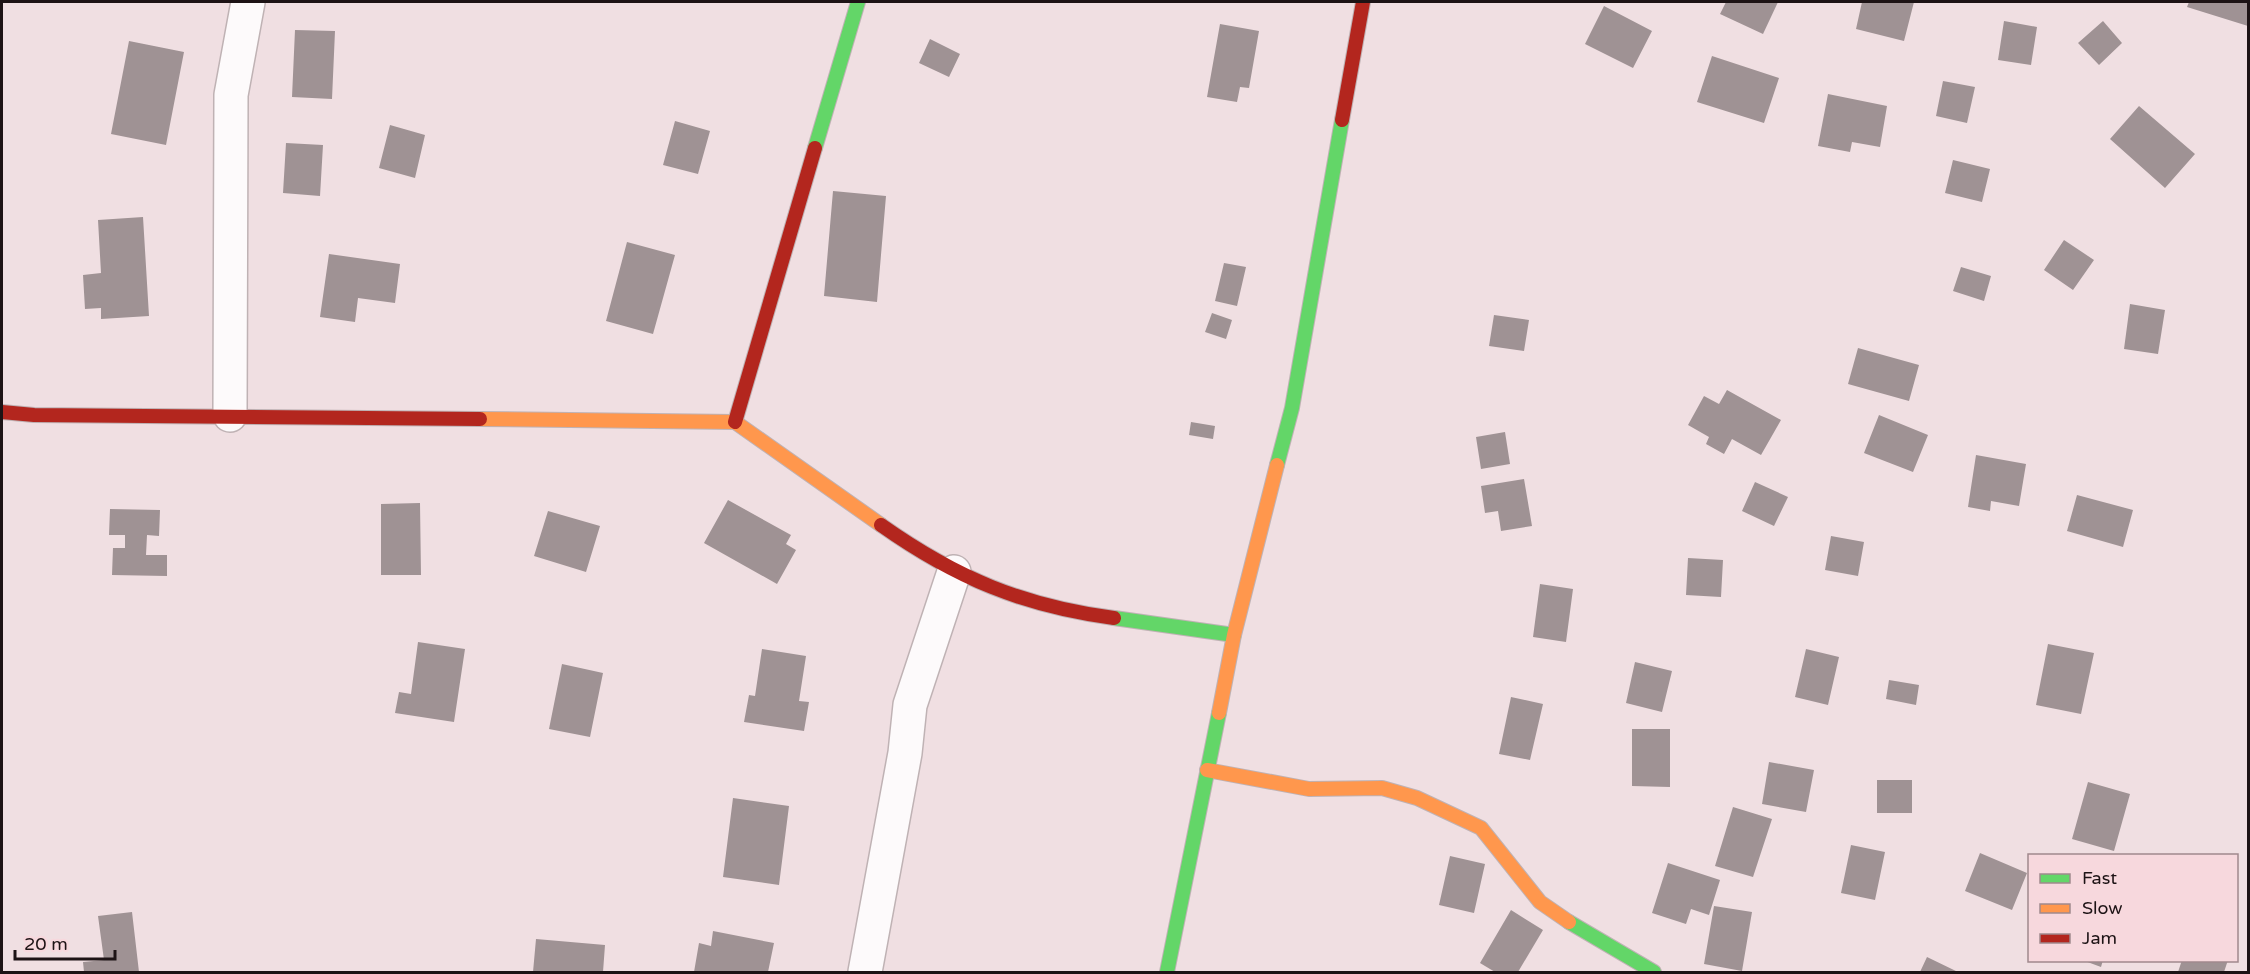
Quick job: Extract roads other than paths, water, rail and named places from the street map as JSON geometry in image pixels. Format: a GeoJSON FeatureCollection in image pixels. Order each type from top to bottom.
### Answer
{"type":"FeatureCollection","features":[{"type":"Feature","properties":{"kind":"street"},"geometry":{"type":"LineString","coordinates":[[230,415],[231,95],[248,2]]}},
{"type":"Feature","properties":{"kind":"street"},"geometry":{"type":"LineString","coordinates":[[735,422],[858,2]]}},
{"type":"Feature","properties":{"kind":"street"},"geometry":{"type":"LineString","coordinates":[[1167,972],[1234,634],[1292,408],[1363,2]]}},
{"type":"Feature","properties":{"kind":"street"},"geometry":{"type":"LineString","coordinates":[[2,412],[34,415],[230,415],[735,422],[912,548],[954,572],[1021,599],[1067,612],[1234,634]]}},
{"type":"Feature","properties":{"kind":"street"},"geometry":{"type":"LineString","coordinates":[[865,972],[904,753],[910,705],[954,572]]}},
{"type":"Feature","properties":{"kind":"street"},"geometry":{"type":"LineString","coordinates":[[1207,770],[1309,789],[1382,788],[1417,798],[1481,828],[1513,865],[1540,902],[1600,942],[1654,972]]}}]}
